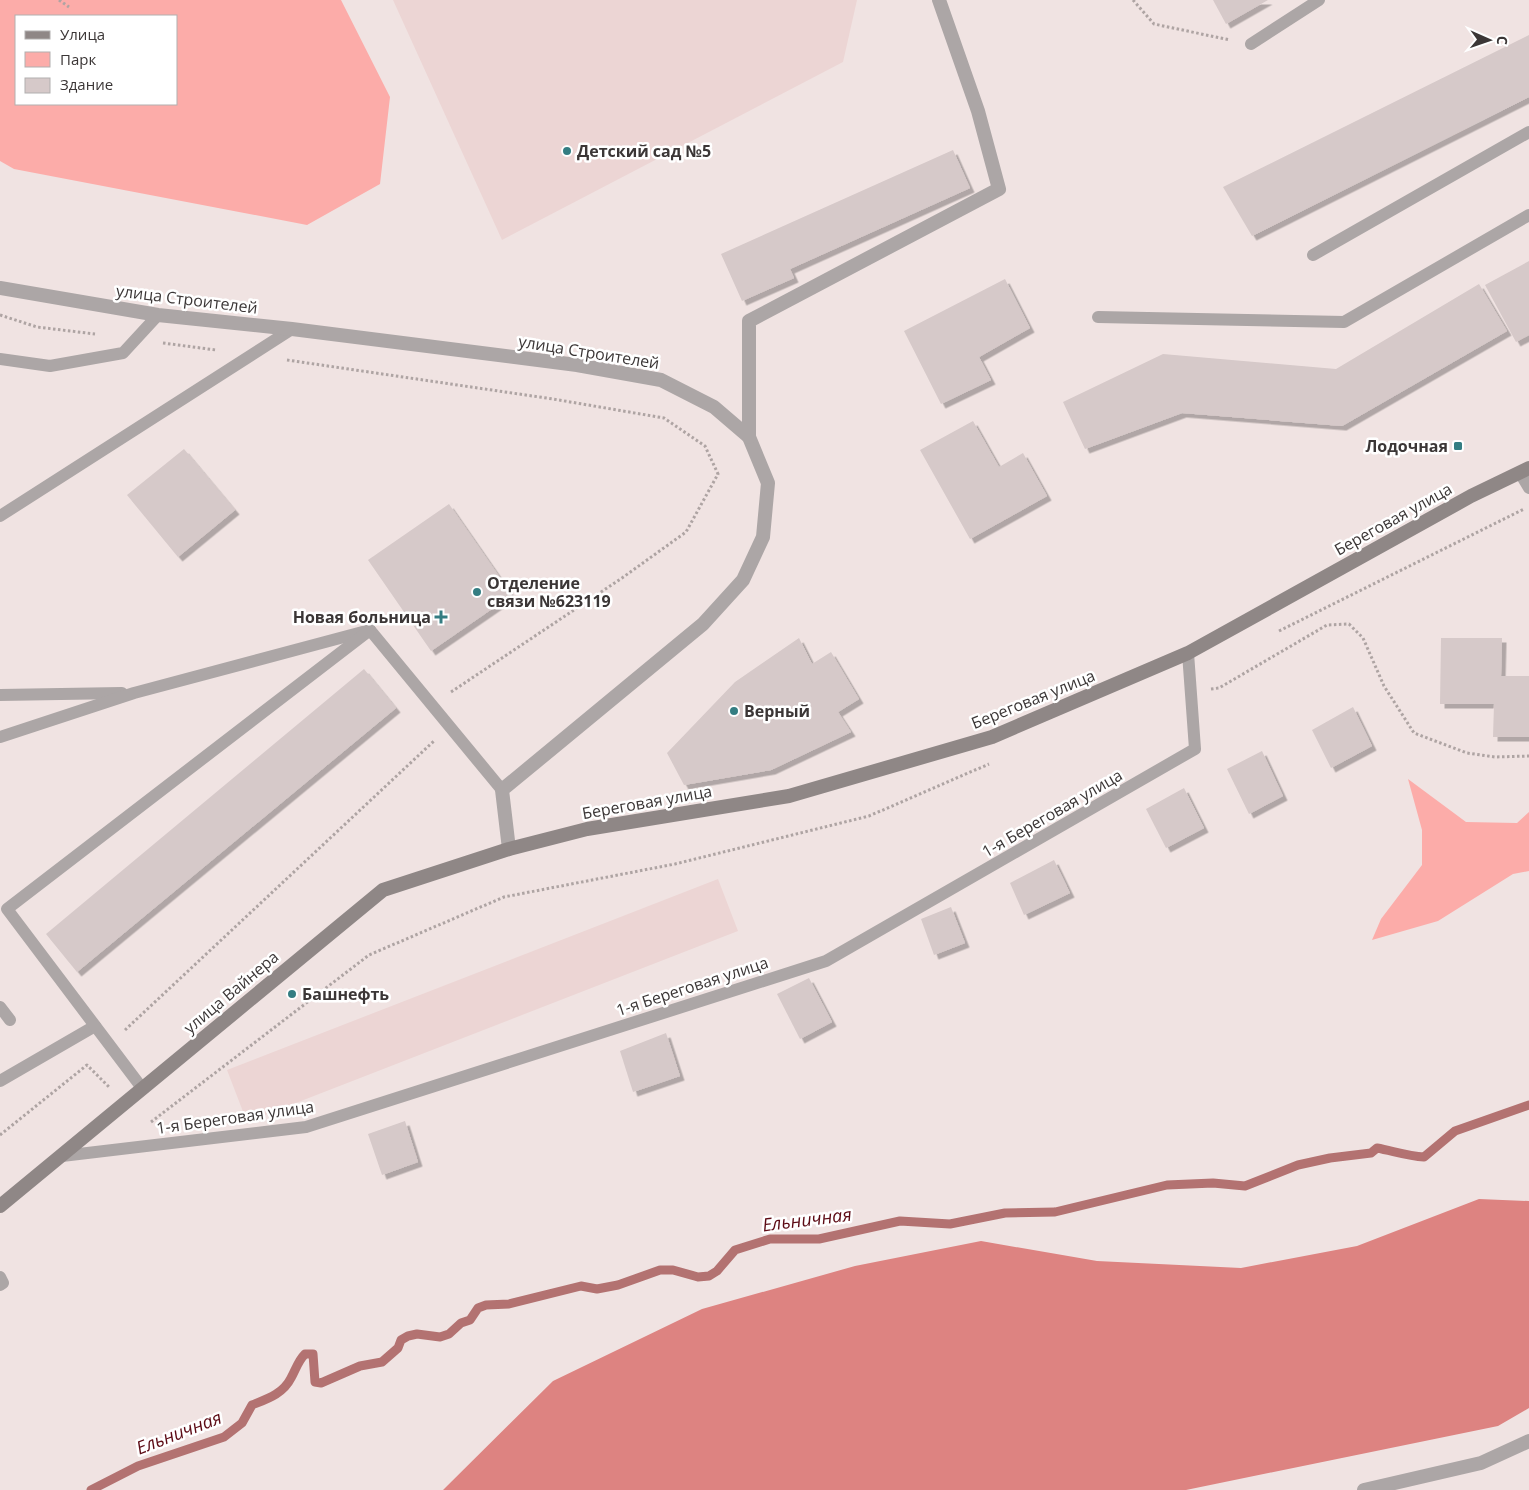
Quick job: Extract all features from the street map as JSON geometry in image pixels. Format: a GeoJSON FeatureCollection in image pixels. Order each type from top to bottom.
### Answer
{"type":"FeatureCollection","features":[{"type":"Feature","properties":{"kind":"main road","name":"Береговая улица"},"geometry":{"type":"LineString","coordinates":[[509,849],[587,829],[789,796],[992,738],[1188,653],[1471,496],[1524,470]]}},
{"type":"Feature","properties":{"kind":"main road","name":"улица Вайнера"},"geometry":{"type":"LineString","coordinates":[[0,1206],[383,890],[509,849]]}},
{"type":"Feature","properties":{"kind":"street"},"geometry":{"type":"LineString","coordinates":[[749,437],[749,321],[999,189],[978,111],[939,0]]}},
{"type":"Feature","properties":{"kind":"street","name":"улица Строителей"},"geometry":{"type":"LineString","coordinates":[[0,288],[158,315],[292,329],[577,365],[661,380],[714,407],[749,437],[768,483],[763,537],[743,580],[703,624],[502,790]]}},
{"type":"Feature","properties":{"kind":"street"},"geometry":{"type":"LineString","coordinates":[[502,790],[509,849]]}},
{"type":"Feature","properties":{"kind":"street"},"geometry":{"type":"LineString","coordinates":[[1364,1490],[1481,1463],[1529,1441]]}},
{"type":"Feature","properties":{"kind":"lane"},"geometry":{"type":"LineString","coordinates":[[1251,44],[1320,0]]}},
{"type":"Feature","properties":{"kind":"lane"},"geometry":{"type":"LineString","coordinates":[[1314,255],[1529,132]]}},
{"type":"Feature","properties":{"kind":"lane"},"geometry":{"type":"LineString","coordinates":[[1098,318],[1344,322],[1529,215]]}},
{"type":"Feature","properties":{"kind":"lane"},"geometry":{"type":"LineString","coordinates":[[0,359],[50,366],[123,353],[158,315]]}},
{"type":"Feature","properties":{"kind":"lane"},"geometry":{"type":"LineString","coordinates":[[0,516],[292,329]]}},
{"type":"Feature","properties":{"kind":"lane"},"geometry":{"type":"LineString","coordinates":[[1524,470],[1529,488]]}},
{"type":"Feature","properties":{"kind":"lane"},"geometry":{"type":"LineString","coordinates":[[370,630],[502,790]]}},
{"type":"Feature","properties":{"kind":"lane"},"geometry":{"type":"LineString","coordinates":[[0,737],[134,693],[370,630]]}},
{"type":"Feature","properties":{"kind":"lane"},"geometry":{"type":"LineString","coordinates":[[142,1088],[7,909],[370,630]]}},
{"type":"Feature","properties":{"kind":"lane","name":"1-я Береговая улица"},"geometry":{"type":"LineString","coordinates":[[62,1156],[306,1127],[826,961],[1195,749],[1188,653]]}},
{"type":"Feature","properties":{"kind":"lane"},"geometry":{"type":"LineString","coordinates":[[0,695],[134,693]]}},
{"type":"Feature","properties":{"kind":"lane"},"geometry":{"type":"LineString","coordinates":[[0,1007],[10,1020]]}},
{"type":"Feature","properties":{"kind":"lane"},"geometry":{"type":"LineString","coordinates":[[0,1081],[95,1026]]}},
{"type":"Feature","properties":{"kind":"lane"},"geometry":{"type":"LineString","coordinates":[[0,1278],[3,1282],[0,1285]]}},
{"type":"Feature","properties":{"kind":"path"},"geometry":{"type":"LineString","coordinates":[[59,0],[70,7]]}},
{"type":"Feature","properties":{"kind":"path"},"geometry":{"type":"LineString","coordinates":[[1133,0],[1154,24],[1251,44]]}},
{"type":"Feature","properties":{"kind":"path"},"geometry":{"type":"LineString","coordinates":[[0,316],[37,327],[96,334]]}},
{"type":"Feature","properties":{"kind":"path"},"geometry":{"type":"LineString","coordinates":[[136,340],[553,399],[664,418],[704,446],[718,474],[686,532],[622,578],[432,705]]}},
{"type":"Feature","properties":{"kind":"path"},"geometry":{"type":"LineString","coordinates":[[1270,636],[1529,506]]}},
{"type":"Feature","properties":{"kind":"path"},"geometry":{"type":"LineString","coordinates":[[1191,693],[1218,688],[1327,625],[1349,624],[1363,638],[1384,686],[1414,733],[1468,753],[1495,757],[1529,756]]}},
{"type":"Feature","properties":{"kind":"path"},"geometry":{"type":"LineString","coordinates":[[0,1135],[87,1065],[450,726]]}},
{"type":"Feature","properties":{"kind":"path"},"geometry":{"type":"LineString","coordinates":[[87,1065],[148,1124],[370,955],[504,897],[675,864],[869,816],[994,762]]}},
{"type":"Feature","properties":{"kind":"shaded area","name":"Детский сад №5"},"geometry":{"type":"Polygon","coordinates":[[[393,0],[857,0],[843,62],[502,240],[393,0]]]}},
{"type":"Feature","properties":{"kind":"shaded area"},"geometry":{"type":"Polygon","coordinates":[[[718,879],[738,931],[247,1122],[227,1070],[718,879]]]}},
{"type":"Feature","properties":{"kind":"shaded area"},"geometry":{"type":"Polygon","coordinates":[[[1479,1199],[1529,1201],[1529,1408],[1498,1426],[1186,1490],[443,1490],[553,1381],[702,1309],[855,1266],[981,1241],[1097,1261],[1241,1268],[1357,1246],[1479,1199]]]}},
{"type":"Feature","properties":{"kind":"green space"},"geometry":{"type":"Polygon","coordinates":[[[0,0],[341,0],[390,97],[380,184],[307,225],[14,169],[0,161],[0,0]]]}},
{"type":"Feature","properties":{"kind":"green space"},"geometry":{"type":"Polygon","coordinates":[[[1408,779],[1466,822],[1517,823],[1529,812],[1529,871],[1513,874],[1438,921],[1372,940],[1381,919],[1422,865],[1422,830],[1408,779]]]}},
{"type":"Feature","properties":{"kind":"building"},"geometry":{"type":"Polygon","coordinates":[[[1213,0],[1268,0],[1226,24],[1213,0]]]}},
{"type":"Feature","properties":{"kind":"building"},"geometry":{"type":"Polygon","coordinates":[[[1529,35],[1529,97],[1252,236],[1223,187],[1529,35]]]}},
{"type":"Feature","properties":{"kind":"building"},"geometry":{"type":"Polygon","coordinates":[[[953,150],[970,188],[790,269],[794,278],[742,301],[721,254],[953,150]]]}},
{"type":"Feature","properties":{"kind":"building"},"geometry":{"type":"Polygon","coordinates":[[[1529,261],[1529,335],[1516,342],[1485,285],[1529,261]]]}},
{"type":"Feature","properties":{"kind":"building"},"geometry":{"type":"Polygon","coordinates":[[[1005,279],[1030,328],[979,357],[991,380],[941,404],[904,331],[1005,279]]]}},
{"type":"Feature","properties":{"kind":"building"},"geometry":{"type":"Polygon","coordinates":[[[1479,284],[1507,331],[1342,426],[1182,413],[1085,449],[1063,402],[1163,354],[1336,369],[1479,284]]]}},
{"type":"Feature","properties":{"kind":"building"},"geometry":{"type":"Polygon","coordinates":[[[973,421],[999,467],[1023,453],[1047,496],[970,539],[920,450],[973,421]]]}},
{"type":"Feature","properties":{"kind":"building"},"geometry":{"type":"Polygon","coordinates":[[[184,449],[235,510],[178,557],[127,495],[184,449]]]}},
{"type":"Feature","properties":{"kind":"building"},"geometry":{"type":"Polygon","coordinates":[[[449,504],[512,595],[431,651],[368,560],[449,504]]]}},
{"type":"Feature","properties":{"kind":"building"},"geometry":{"type":"Polygon","coordinates":[[[799,638],[812,664],[831,652],[859,699],[838,712],[851,732],[771,770],[684,785],[667,753],[735,682],[799,638]]]}},
{"type":"Feature","properties":{"kind":"building"},"geometry":{"type":"Polygon","coordinates":[[[1441,638],[1502,638],[1501,676],[1529,676],[1529,737],[1493,737],[1494,704],[1440,704],[1441,638]]]}},
{"type":"Feature","properties":{"kind":"building"},"geometry":{"type":"Polygon","coordinates":[[[364,669],[396,708],[77,972],[46,934],[364,669]]]}},
{"type":"Feature","properties":{"kind":"building"},"geometry":{"type":"Polygon","coordinates":[[[1353,707],[1372,746],[1331,768],[1312,730],[1353,707]]]}},
{"type":"Feature","properties":{"kind":"building"},"geometry":{"type":"Polygon","coordinates":[[[1262,751],[1283,796],[1249,814],[1227,769],[1262,751]]]}},
{"type":"Feature","properties":{"kind":"building"},"geometry":{"type":"Polygon","coordinates":[[[1184,788],[1204,828],[1166,848],[1146,809],[1184,788]]]}},
{"type":"Feature","properties":{"kind":"building"},"geometry":{"type":"Polygon","coordinates":[[[1054,860],[1070,893],[1024,915],[1010,883],[1054,860]]]}},
{"type":"Feature","properties":{"kind":"building"},"geometry":{"type":"Polygon","coordinates":[[[951,907],[965,943],[934,955],[921,919],[951,907]]]}},
{"type":"Feature","properties":{"kind":"building"},"geometry":{"type":"Polygon","coordinates":[[[809,978],[832,1022],[800,1039],[777,994],[809,978]]]}},
{"type":"Feature","properties":{"kind":"building"},"geometry":{"type":"Polygon","coordinates":[[[666,1033],[680,1076],[633,1092],[620,1051],[666,1033]]]}},
{"type":"Feature","properties":{"kind":"building"},"geometry":{"type":"Polygon","coordinates":[[[405,1121],[418,1162],[382,1175],[368,1134],[405,1121]]]}},
{"type":"Feature","properties":{"kind":"waterway","name":"Ельничная"},"geometry":{"type":"LineString","coordinates":[[91,1490],[138,1466],[224,1437],[242,1423],[252,1405],[274,1395],[288,1384],[305,1354],[313,1354],[315,1382],[321,1383],[360,1366],[382,1362],[398,1348],[401,1340],[408,1336],[417,1334],[440,1337],[449,1334],[461,1323],[470,1320],[478,1308],[486,1305],[509,1304],[581,1286],[597,1289],[618,1285],[660,1270],[673,1270],[698,1277],[709,1276],[717,1271],[735,1250],[770,1239],[819,1239],[900,1221],[950,1224],[1005,1213],[1055,1212],[1167,1185],[1213,1183],[1245,1186],[1298,1165],[1330,1158],[1371,1153],[1377,1148],[1424,1157],[1455,1131],[1529,1105]]}},
{"type":"Feature","properties":{"kind":"place","name":"Детский сад №5"},"geometry":{"type":"Point","coordinates":[567,151]}},
{"type":"Feature","properties":{"kind":"place","name":"Лодочная"},"geometry":{"type":"Point","coordinates":[1458,446]}},
{"type":"Feature","properties":{"kind":"place","name":"Отделение связи №623119"},"geometry":{"type":"Point","coordinates":[477,592]}},
{"type":"Feature","properties":{"kind":"place","name":"Новая больница"},"geometry":{"type":"Point","coordinates":[441,617]}},
{"type":"Feature","properties":{"kind":"place","name":"Верный"},"geometry":{"type":"Point","coordinates":[734,711]}},
{"type":"Feature","properties":{"kind":"place","name":"Башнефть"},"geometry":{"type":"Point","coordinates":[292,994]}}]}
